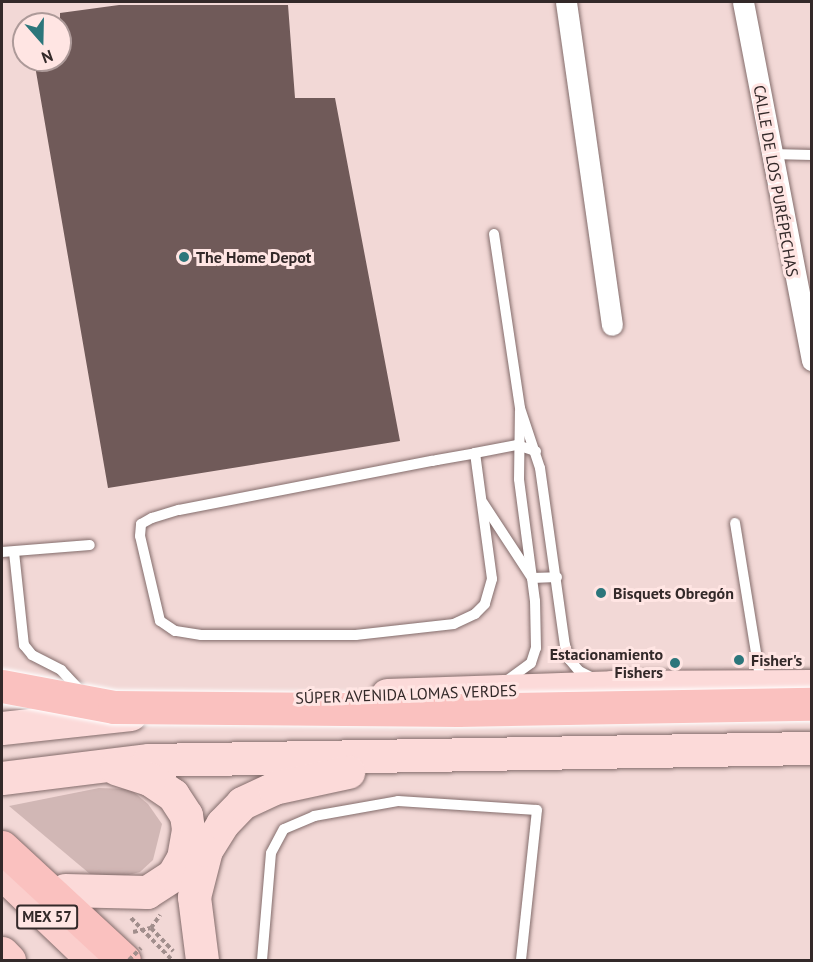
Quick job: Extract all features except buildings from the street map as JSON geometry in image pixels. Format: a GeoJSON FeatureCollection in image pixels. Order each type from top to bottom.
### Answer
{"type":"FeatureCollection","features":[{"type":"Feature","properties":{"kind":"highway"},"geometry":{"type":"LineString","coordinates":[[2,686],[114,706],[458,710],[812,704]]}},
{"type":"Feature","properties":{"kind":"highway"},"geometry":{"type":"LineString","coordinates":[[2,709],[280,723],[673,717],[812,720]]}},
{"type":"Feature","properties":{"kind":"highway"},"geometry":{"type":"LineString","coordinates":[[2,847],[134,957]]}},
{"type":"Feature","properties":{"kind":"highway"},"geometry":{"type":"LineString","coordinates":[[2,864],[105,960]]}},
{"type":"Feature","properties":{"kind":"highway","name":"MEX 57"},"geometry":{"type":"LineString","coordinates":[[2,873],[93,960]]}},
{"type":"Feature","properties":{"kind":"highway"},"geometry":{"type":"LineString","coordinates":[[2,953],[9,960]]}},
{"type":"Feature","properties":{"kind":"main road"},"geometry":{"type":"LineString","coordinates":[[2,677],[160,698],[297,698]]}},
{"type":"Feature","properties":{"kind":"main road","name":"SÚPER AVENIDA LOMAS VERDES"},"geometry":{"type":"LineString","coordinates":[[2,728],[297,698],[612,687],[812,686]]}},
{"type":"Feature","properties":{"kind":"main road"},"geometry":{"type":"LineString","coordinates":[[5,778],[97,764],[149,760],[420,757],[812,748]]}},
{"type":"Feature","properties":{"kind":"main road"},"geometry":{"type":"LineString","coordinates":[[202,960],[194,897],[198,878],[206,850],[222,824],[243,803],[274,788],[420,757]]}},
{"type":"Feature","properties":{"kind":"main road"},"geometry":{"type":"LineString","coordinates":[[65,890],[147,892],[173,875],[188,844],[186,815],[173,795],[149,779],[97,764]]}},
{"type":"Feature","properties":{"kind":"main road"},"geometry":{"type":"LineString","coordinates":[[2,830],[134,957]]}},
{"type":"Feature","properties":{"kind":"street"},"geometry":{"type":"LineString","coordinates":[[566,2],[612,325]]}},
{"type":"Feature","properties":{"kind":"street","name":"CALLE DE LOS PURÉPECHAS"},"geometry":{"type":"LineString","coordinates":[[743,2],[812,360]]}},
{"type":"Feature","properties":{"kind":"lane"},"geometry":{"type":"LineString","coordinates":[[771,154],[812,155]]}},
{"type":"Feature","properties":{"kind":"lane"},"geometry":{"type":"LineString","coordinates":[[494,234],[520,408],[536,451],[569,659],[579,671],[612,687]]}},
{"type":"Feature","properties":{"kind":"lane"},"geometry":{"type":"LineString","coordinates":[[484,692],[520,674],[531,663],[536,648],[532,578],[517,445],[520,408]]}},
{"type":"Feature","properties":{"kind":"lane"},"geometry":{"type":"LineString","coordinates":[[475,453],[492,579],[485,604],[454,624],[404,632],[201,635],[175,631],[166,627],[157,613],[140,536],[141,525],[179,510],[475,453],[517,445],[536,451]]}},
{"type":"Feature","properties":{"kind":"lane"},"geometry":{"type":"LineString","coordinates":[[481,500],[532,578]]}},
{"type":"Feature","properties":{"kind":"lane"},"geometry":{"type":"LineString","coordinates":[[735,523],[762,686]]}},
{"type":"Feature","properties":{"kind":"lane"},"geometry":{"type":"LineString","coordinates":[[2,552],[90,545]]}},
{"type":"Feature","properties":{"kind":"lane"},"geometry":{"type":"LineString","coordinates":[[14,552],[24,645],[32,655],[62,670],[78,688]]}},
{"type":"Feature","properties":{"kind":"lane"},"geometry":{"type":"LineString","coordinates":[[532,578],[557,577]]}},
{"type":"Feature","properties":{"kind":"lane"},"geometry":{"type":"LineString","coordinates":[[262,960],[272,853],[284,829],[314,816],[398,801],[537,810],[521,960]]}},
{"type":"Feature","properties":{"kind":"path"},"geometry":{"type":"LineString","coordinates":[[129,916],[172,960]]}},
{"type":"Feature","properties":{"kind":"path"},"geometry":{"type":"LineString","coordinates":[[151,928],[182,960]]}},
{"type":"Feature","properties":{"kind":"shaded area"},"geometry":{"type":"Polygon","coordinates":[[[99,788],[130,789],[148,804],[162,824],[153,860],[140,872],[117,878],[90,874],[9,806],[99,788]]]}},
{"type":"Feature","properties":{"kind":"place","name":"The Home Depot"},"geometry":{"type":"Point","coordinates":[184,257]}},
{"type":"Feature","properties":{"kind":"place","name":"Bisquets Obregón"},"geometry":{"type":"Point","coordinates":[601,593]}},
{"type":"Feature","properties":{"kind":"place","name":"Fisher's"},"geometry":{"type":"Point","coordinates":[739,660]}},
{"type":"Feature","properties":{"kind":"place","name":"Estacionamiento Fishers"},"geometry":{"type":"Point","coordinates":[675,663]}}]}
